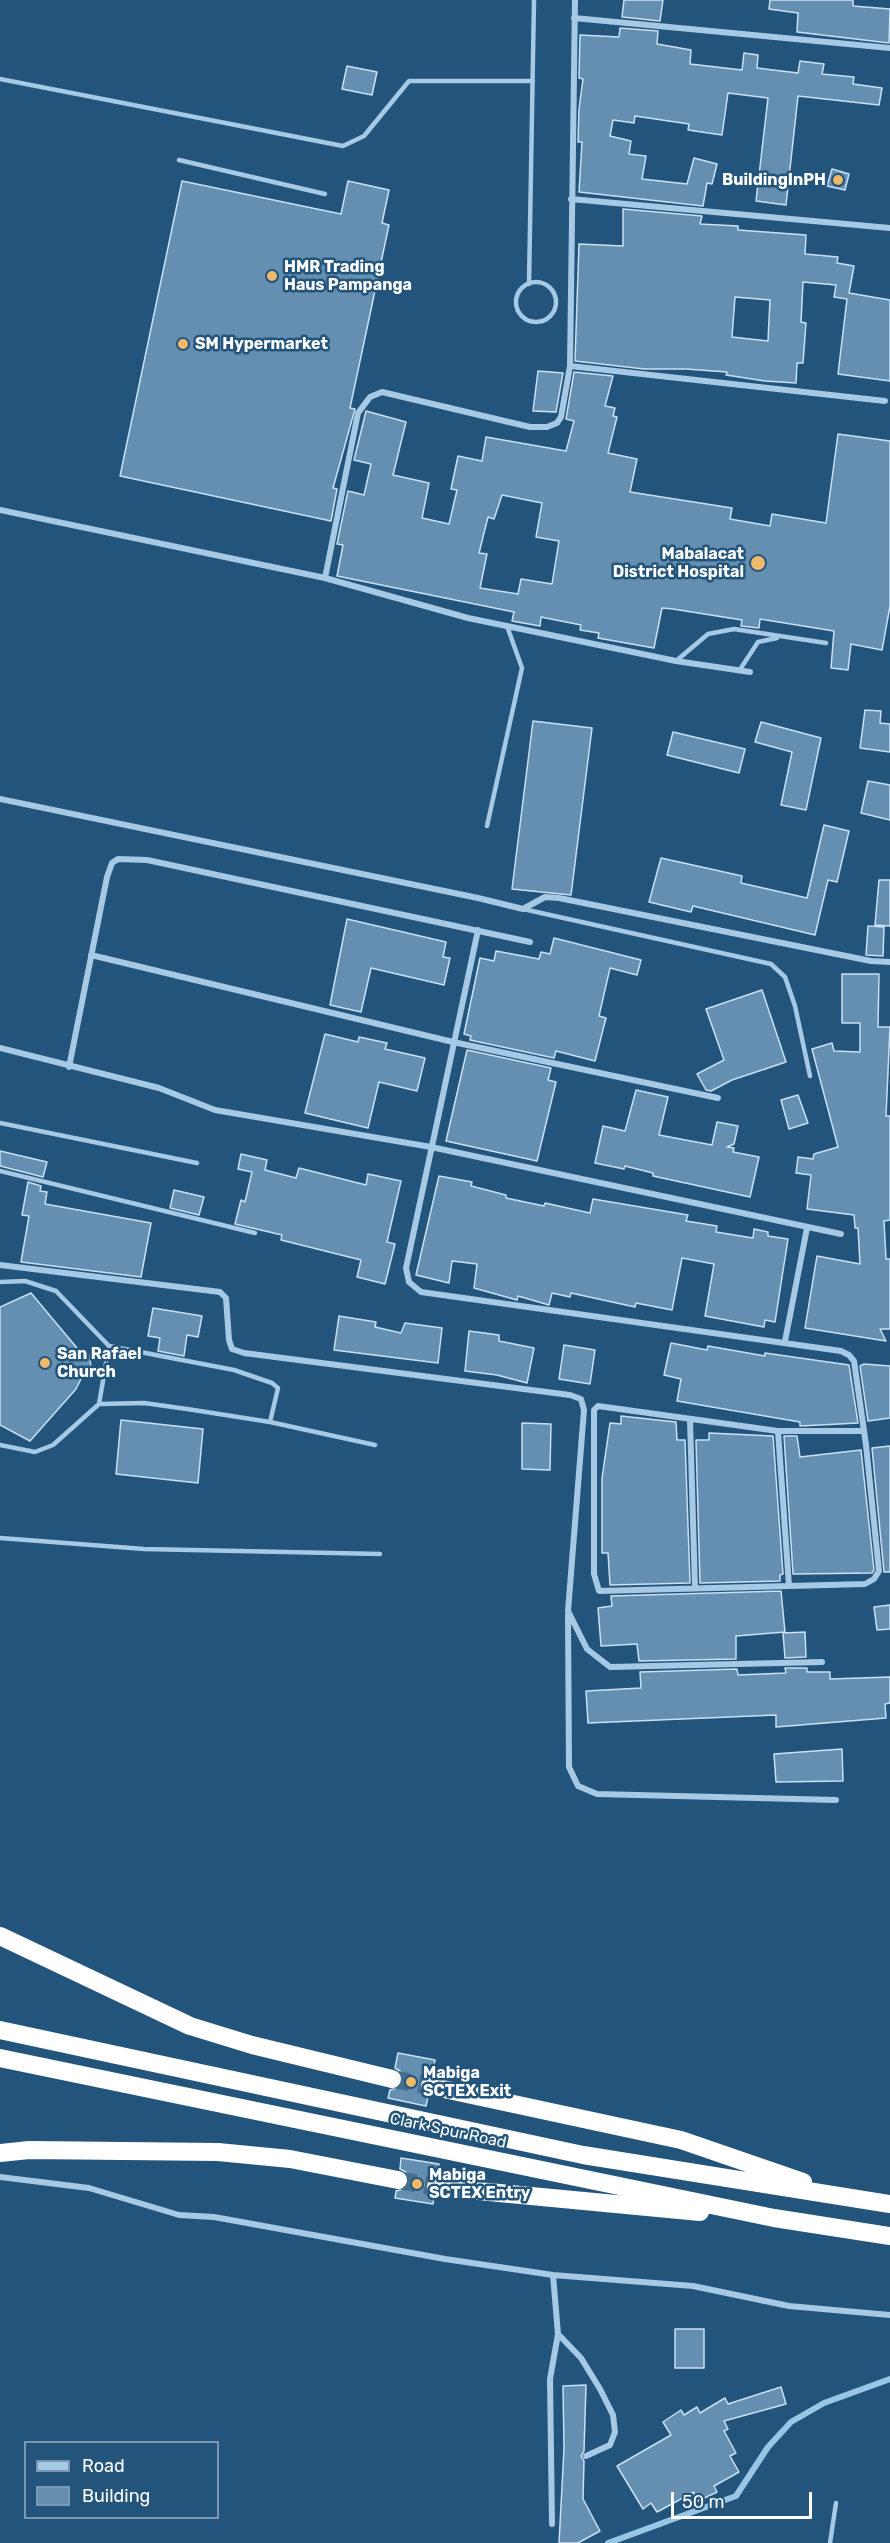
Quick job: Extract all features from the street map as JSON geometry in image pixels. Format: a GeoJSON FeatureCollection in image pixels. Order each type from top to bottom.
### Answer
{"type":"FeatureCollection","features":[{"type":"Feature","properties":{"kind":"highway"},"geometry":{"type":"LineString","coordinates":[[0,1936],[190,2026],[252,2045],[393,2079]]}},
{"type":"Feature","properties":{"kind":"highway","name":"Clark Spur Road"},"geometry":{"type":"LineString","coordinates":[[0,2030],[583,2155],[890,2204]]}},
{"type":"Feature","properties":{"kind":"highway","name":"Clark Spur Road"},"geometry":{"type":"LineString","coordinates":[[0,2058],[774,2218],[890,2235]]}},
{"type":"Feature","properties":{"kind":"highway"},"geometry":{"type":"LineString","coordinates":[[430,2086],[681,2140],[853,2199]]}},
{"type":"Feature","properties":{"kind":"highway"},"geometry":{"type":"LineString","coordinates":[[0,2153],[29,2150],[218,2152],[290,2159],[398,2180]]}},
{"type":"Feature","properties":{"kind":"highway"},"geometry":{"type":"LineString","coordinates":[[436,2187],[573,2202],[774,2218]]}},
{"type":"Feature","properties":{"kind":"street"},"geometry":{"type":"LineString","coordinates":[[325,578],[358,413],[370,397],[382,393],[530,427],[547,427],[557,423],[561,417],[570,366],[575,0]]}},
{"type":"Feature","properties":{"kind":"street"},"geometry":{"type":"LineString","coordinates":[[574,18],[890,48]]}},
{"type":"Feature","properties":{"kind":"street"},"geometry":{"type":"LineString","coordinates":[[571,199],[890,228]]}},
{"type":"Feature","properties":{"kind":"street"},"geometry":{"type":"LineString","coordinates":[[570,366],[885,401]]}},
{"type":"Feature","properties":{"kind":"street"},"geometry":{"type":"LineString","coordinates":[[0,510],[325,578],[468,618],[676,661],[750,672]]}},
{"type":"Feature","properties":{"kind":"street"},"geometry":{"type":"LineString","coordinates":[[0,800],[523,909],[545,897],[559,898],[871,961],[890,962]]}},
{"type":"Feature","properties":{"kind":"street"},"geometry":{"type":"LineString","coordinates":[[69,1067],[112,863],[118,859],[129,858],[530,942]]}},
{"type":"Feature","properties":{"kind":"street"},"geometry":{"type":"LineString","coordinates":[[478,930],[406,1268],[409,1282],[421,1292],[784,1341],[841,1351],[854,1361],[863,1431],[879,1571],[874,1579],[865,1584],[599,1591],[594,1574],[594,1410],[604,1405],[690,1420],[778,1431],[863,1431]]}},
{"type":"Feature","properties":{"kind":"street"},"geometry":{"type":"LineString","coordinates":[[91,955],[453,1041],[718,1098]]}},
{"type":"Feature","properties":{"kind":"street"},"geometry":{"type":"LineString","coordinates":[[0,1048],[159,1088],[215,1110],[431,1147],[841,1234]]}},
{"type":"Feature","properties":{"kind":"street"},"geometry":{"type":"LineString","coordinates":[[784,1341],[807,1228]]}},
{"type":"Feature","properties":{"kind":"street"},"geometry":{"type":"LineString","coordinates":[[0,1265],[220,1292],[226,1298],[229,1340],[232,1348],[244,1353],[570,1395],[581,1399],[584,1410],[567,1611],[569,1767],[578,1786],[597,1794],[836,1800]]}},
{"type":"Feature","properties":{"kind":"street"},"geometry":{"type":"LineString","coordinates":[[690,1420],[695,1588]]}},
{"type":"Feature","properties":{"kind":"street"},"geometry":{"type":"LineString","coordinates":[[778,1431],[789,1586]]}},
{"type":"Feature","properties":{"kind":"street"},"geometry":{"type":"LineString","coordinates":[[567,1611],[587,1649],[610,1667],[822,1662]]}},
{"type":"Feature","properties":{"kind":"street"},"geometry":{"type":"LineString","coordinates":[[0,2177],[89,2188],[179,2215],[214,2217],[383,2249],[553,2275],[693,2286],[789,2306],[890,2315]]}},
{"type":"Feature","properties":{"kind":"street"},"geometry":{"type":"LineString","coordinates":[[552,2524],[550,2379],[558,2334],[553,2275]]}},
{"type":"Feature","properties":{"kind":"street"},"geometry":{"type":"LineString","coordinates":[[558,2334],[581,2358],[613,2415],[615,2432],[610,2445],[586,2456]]}},
{"type":"Feature","properties":{"kind":"lane"},"geometry":{"type":"LineString","coordinates":[[529,284],[544,284],[555,295],[555,310],[543,321],[528,320],[518,309],[518,294],[529,284],[534,0]]}},
{"type":"Feature","properties":{"kind":"lane"},"geometry":{"type":"LineString","coordinates":[[0,79],[343,146],[364,136],[409,81],[532,81]]}},
{"type":"Feature","properties":{"kind":"lane"},"geometry":{"type":"LineString","coordinates":[[179,160],[325,194]]}},
{"type":"Feature","properties":{"kind":"lane"},"geometry":{"type":"LineString","coordinates":[[487,826],[522,668],[507,626]]}},
{"type":"Feature","properties":{"kind":"lane"},"geometry":{"type":"LineString","coordinates":[[676,661],[708,634],[734,629],[826,644]]}},
{"type":"Feature","properties":{"kind":"lane"},"geometry":{"type":"LineString","coordinates":[[739,671],[758,642],[779,637]]}},
{"type":"Feature","properties":{"kind":"lane"},"geometry":{"type":"LineString","coordinates":[[523,909],[771,964],[785,977],[792,997],[810,1076]]}},
{"type":"Feature","properties":{"kind":"lane"},"geometry":{"type":"LineString","coordinates":[[0,1123],[197,1163]]}},
{"type":"Feature","properties":{"kind":"lane"},"geometry":{"type":"LineString","coordinates":[[0,1171],[255,1233]]}},
{"type":"Feature","properties":{"kind":"lane"},"geometry":{"type":"LineString","coordinates":[[0,1282],[25,1281],[56,1291],[109,1346],[234,1370],[272,1383],[278,1388],[270,1422]]}},
{"type":"Feature","properties":{"kind":"lane"},"geometry":{"type":"LineString","coordinates":[[0,1445],[35,1452],[53,1445],[99,1404],[109,1346]]}},
{"type":"Feature","properties":{"kind":"lane"},"geometry":{"type":"LineString","coordinates":[[99,1404],[144,1403],[270,1422],[375,1445]]}},
{"type":"Feature","properties":{"kind":"lane"},"geometry":{"type":"LineString","coordinates":[[0,1538],[144,1549],[380,1554]]}},
{"type":"Feature","properties":{"kind":"lane"},"geometry":{"type":"LineString","coordinates":[[830,2543],[836,2503]]}},
{"type":"Feature","properties":{"kind":"building"},"geometry":{"type":"Polygon","coordinates":[[[624,0],[663,0],[660,21],[622,17],[624,0]]]}},
{"type":"Feature","properties":{"kind":"building"},"geometry":{"type":"Polygon","coordinates":[[[770,0],[853,0],[853,6],[890,9],[889,43],[797,32],[798,13],[769,9],[770,0]]]}},
{"type":"Feature","properties":{"kind":"building"},"geometry":{"type":"Polygon","coordinates":[[[620,28],[658,31],[657,44],[691,50],[690,64],[742,70],[744,53],[758,55],[757,68],[798,73],[800,61],[824,64],[822,74],[854,77],[853,84],[882,88],[879,105],[798,96],[786,205],[756,201],[768,98],[728,93],[722,135],[688,130],[689,124],[635,116],[634,123],[613,120],[610,136],[631,141],[629,154],[646,156],[642,179],[687,184],[694,158],[717,164],[712,184],[707,183],[703,206],[579,192],[582,142],[578,142],[579,109],[583,79],[579,78],[580,35],[619,37],[620,28]]]}},
{"type":"Feature","properties":{"kind":"building"},"geometry":{"type":"Polygon","coordinates":[[[347,66],[377,72],[372,95],[342,89],[347,66]]]}},
{"type":"Feature","properties":{"kind":"building","name":"BuildingInPH"},"geometry":{"type":"Polygon","coordinates":[[[832,169],[849,174],[845,190],[827,186],[832,169]]]}},
{"type":"Feature","properties":{"kind":"building"},"geometry":{"type":"Polygon","coordinates":[[[182,181],[341,214],[348,181],[389,190],[382,223],[389,225],[350,408],[355,409],[333,488],[337,489],[331,521],[120,476],[182,181]]]}},
{"type":"Feature","properties":{"kind":"building"},"geometry":{"type":"Polygon","coordinates":[[[623,209],[702,216],[700,224],[738,226],[738,230],[806,235],[805,254],[838,257],[837,263],[854,266],[849,293],[890,300],[890,381],[838,374],[847,299],[834,297],[836,285],[803,282],[801,322],[806,323],[803,363],[797,363],[796,383],[726,375],[727,372],[644,369],[575,361],[579,244],[623,246],[623,209]],[[735,297],[732,337],[768,341],[770,300],[735,297]]]}},
{"type":"Feature","properties":{"kind":"building"},"geometry":{"type":"Polygon","coordinates":[[[538,371],[563,373],[556,412],[533,411],[538,371]]]}},
{"type":"Feature","properties":{"kind":"building"},"geometry":{"type":"Polygon","coordinates":[[[574,372],[613,376],[605,406],[615,408],[613,416],[617,417],[608,453],[637,459],[630,492],[732,508],[730,519],[770,526],[772,514],[826,523],[838,434],[890,441],[890,606],[882,650],[851,644],[848,670],[831,668],[834,631],[760,619],[759,628],[741,626],[742,620],[662,608],[654,648],[598,638],[599,633],[580,630],[581,625],[541,617],[540,626],[512,621],[514,612],[337,576],[343,545],[337,544],[348,491],[364,495],[371,464],[354,460],[366,411],[406,422],[393,475],[429,483],[422,518],[449,524],[457,490],[451,489],[458,456],[482,461],[486,437],[566,451],[574,421],[566,419],[574,372]],[[502,495],[494,519],[488,517],[479,553],[487,554],[480,588],[518,594],[521,579],[552,584],[559,541],[536,537],[542,503],[502,495]]]}},
{"type":"Feature","properties":{"kind":"building"},"geometry":{"type":"Polygon","coordinates":[[[865,710],[881,711],[880,723],[890,724],[890,752],[860,748],[865,710]]]}},
{"type":"Feature","properties":{"kind":"building"},"geometry":{"type":"Polygon","coordinates":[[[533,721],[592,728],[571,895],[512,889],[533,721]]]}},
{"type":"Feature","properties":{"kind":"building"},"geometry":{"type":"Polygon","coordinates":[[[761,722],[821,738],[806,810],[781,805],[792,752],[755,742],[761,722]]]}},
{"type":"Feature","properties":{"kind":"building"},"geometry":{"type":"Polygon","coordinates":[[[673,732],[745,749],[739,773],[667,755],[673,732]]]}},
{"type":"Feature","properties":{"kind":"building"},"geometry":{"type":"Polygon","coordinates":[[[868,781],[890,785],[890,820],[861,813],[868,781]]]}},
{"type":"Feature","properties":{"kind":"building"},"geometry":{"type":"Polygon","coordinates":[[[824,825],[849,831],[837,882],[828,880],[815,935],[693,906],[691,912],[649,902],[661,858],[742,876],[741,883],[807,898],[824,825]]]}},
{"type":"Feature","properties":{"kind":"building"},"geometry":{"type":"Polygon","coordinates":[[[879,880],[890,880],[890,926],[875,925],[879,880]]]}},
{"type":"Feature","properties":{"kind":"building"},"geometry":{"type":"Polygon","coordinates":[[[347,919],[446,942],[443,957],[450,958],[444,985],[371,968],[361,1012],[330,1005],[347,919]]]}},
{"type":"Feature","properties":{"kind":"building"},"geometry":{"type":"Polygon","coordinates":[[[868,926],[884,927],[883,956],[866,955],[868,926]]]}},
{"type":"Feature","properties":{"kind":"building"},"geometry":{"type":"Polygon","coordinates":[[[554,938],[641,960],[637,975],[610,968],[599,1016],[606,1018],[595,1061],[556,1051],[554,1058],[470,1040],[471,1036],[464,1034],[480,958],[494,961],[496,951],[539,959],[541,952],[550,954],[554,938]]]}},
{"type":"Feature","properties":{"kind":"building"},"geometry":{"type":"Polygon","coordinates":[[[842,974],[879,974],[878,1027],[890,1027],[886,1116],[890,1116],[890,1220],[884,1221],[886,1259],[890,1259],[890,1329],[880,1329],[886,1341],[805,1328],[817,1256],[860,1264],[858,1228],[855,1228],[854,1215],[807,1209],[811,1175],[796,1173],[798,1157],[813,1159],[814,1154],[838,1147],[812,1049],[832,1043],[834,1051],[860,1052],[860,1023],[842,1023],[842,974]]]}},
{"type":"Feature","properties":{"kind":"building"},"geometry":{"type":"Polygon","coordinates":[[[762,990],[786,1062],[732,1080],[711,1091],[706,1090],[697,1074],[724,1060],[706,1009],[762,990]]]}},
{"type":"Feature","properties":{"kind":"building"},"geometry":{"type":"Polygon","coordinates":[[[325,1034],[358,1042],[359,1037],[387,1043],[385,1049],[425,1058],[417,1091],[379,1082],[368,1128],[305,1113],[325,1034]]]}},
{"type":"Feature","properties":{"kind":"building"},"geometry":{"type":"Polygon","coordinates":[[[467,1050],[551,1068],[548,1080],[556,1082],[537,1161],[446,1141],[467,1050]]]}},
{"type":"Feature","properties":{"kind":"building"},"geometry":{"type":"Polygon","coordinates":[[[636,1090],[668,1097],[659,1135],[712,1145],[717,1122],[738,1126],[734,1144],[727,1147],[734,1148],[733,1152],[759,1157],[750,1197],[653,1176],[653,1173],[625,1166],[624,1169],[595,1163],[603,1126],[625,1131],[636,1090]]]}},
{"type":"Feature","properties":{"kind":"building"},"geometry":{"type":"Polygon","coordinates":[[[798,1095],[808,1123],[789,1129],[781,1100],[798,1095]]]}},
{"type":"Feature","properties":{"kind":"building"},"geometry":{"type":"Polygon","coordinates":[[[0,1151],[47,1162],[43,1177],[0,1166],[0,1151]]]}},
{"type":"Feature","properties":{"kind":"building"},"geometry":{"type":"Polygon","coordinates":[[[241,1154],[267,1160],[265,1170],[296,1178],[299,1168],[366,1185],[368,1174],[401,1181],[387,1242],[395,1244],[385,1284],[357,1277],[361,1260],[281,1240],[282,1235],[235,1224],[241,1200],[245,1202],[252,1172],[238,1169],[241,1154]]]}},
{"type":"Feature","properties":{"kind":"building"},"geometry":{"type":"Polygon","coordinates":[[[439,1176],[472,1182],[471,1186],[506,1195],[506,1198],[544,1206],[545,1203],[590,1213],[593,1199],[688,1215],[686,1221],[717,1226],[716,1232],[753,1238],[754,1229],[768,1232],[768,1236],[788,1239],[775,1322],[765,1320],[764,1327],[705,1316],[714,1264],[682,1258],[672,1310],[636,1303],[635,1307],[571,1293],[570,1297],[552,1293],[549,1305],[518,1296],[517,1300],[474,1288],[477,1264],[452,1261],[449,1283],[416,1275],[439,1176]]]}},
{"type":"Feature","properties":{"kind":"building"},"geometry":{"type":"Polygon","coordinates":[[[28,1182],[41,1186],[40,1191],[47,1192],[45,1204],[151,1223],[141,1277],[21,1262],[29,1216],[22,1215],[28,1182]]]}},
{"type":"Feature","properties":{"kind":"building"},"geometry":{"type":"Polygon","coordinates":[[[174,1190],[204,1197],[199,1215],[170,1208],[174,1190]]]}},
{"type":"Feature","properties":{"kind":"building","name":"San Rafael Church"},"geometry":{"type":"Polygon","coordinates":[[[31,1293],[82,1354],[90,1355],[91,1371],[82,1377],[76,1389],[30,1441],[0,1425],[0,1307],[31,1293]]]}},
{"type":"Feature","properties":{"kind":"building"},"geometry":{"type":"Polygon","coordinates":[[[153,1308],[202,1316],[198,1337],[187,1335],[184,1356],[158,1351],[160,1338],[148,1336],[153,1308]]]}},
{"type":"Feature","properties":{"kind":"building"},"geometry":{"type":"Polygon","coordinates":[[[339,1316],[376,1322],[375,1327],[401,1333],[405,1323],[442,1328],[438,1363],[334,1350],[339,1316]]]}},
{"type":"Feature","properties":{"kind":"building"},"geometry":{"type":"Polygon","coordinates":[[[469,1331],[499,1335],[499,1341],[534,1348],[527,1383],[497,1375],[465,1371],[469,1331]]]}},
{"type":"Feature","properties":{"kind":"building"},"geometry":{"type":"Polygon","coordinates":[[[671,1343],[707,1350],[708,1346],[765,1356],[765,1353],[849,1365],[858,1423],[800,1426],[800,1422],[677,1401],[681,1379],[664,1375],[671,1343]]]}},
{"type":"Feature","properties":{"kind":"building"},"geometry":{"type":"Polygon","coordinates":[[[564,1345],[595,1350],[590,1384],[559,1379],[564,1345]]]}},
{"type":"Feature","properties":{"kind":"building"},"geometry":{"type":"Polygon","coordinates":[[[864,1364],[890,1366],[890,1418],[868,1421],[860,1366],[864,1364]]]}},
{"type":"Feature","properties":{"kind":"building"},"geometry":{"type":"Polygon","coordinates":[[[621,1416],[676,1422],[677,1440],[685,1440],[690,1583],[610,1585],[608,1553],[602,1553],[602,1478],[610,1423],[621,1424],[621,1416]]]}},
{"type":"Feature","properties":{"kind":"building"},"geometry":{"type":"Polygon","coordinates":[[[121,1420],[203,1429],[198,1483],[116,1474],[121,1420]]]}},
{"type":"Feature","properties":{"kind":"building"},"geometry":{"type":"Polygon","coordinates":[[[522,1423],[551,1424],[550,1470],[522,1469],[522,1423]]]}},
{"type":"Feature","properties":{"kind":"building"},"geometry":{"type":"Polygon","coordinates":[[[709,1433],[773,1436],[783,1574],[780,1575],[780,1581],[700,1583],[696,1440],[709,1440],[709,1433]]]}},
{"type":"Feature","properties":{"kind":"building"},"geometry":{"type":"Polygon","coordinates":[[[784,1436],[797,1436],[800,1457],[861,1450],[874,1570],[872,1573],[793,1574],[784,1436]]]}},
{"type":"Feature","properties":{"kind":"building"},"geometry":{"type":"Polygon","coordinates":[[[890,1446],[890,1572],[884,1572],[872,1448],[890,1446]]]}},
{"type":"Feature","properties":{"kind":"building"},"geometry":{"type":"Polygon","coordinates":[[[781,1591],[785,1632],[736,1636],[736,1659],[639,1661],[637,1644],[601,1646],[598,1608],[612,1606],[611,1596],[781,1591]]]}},
{"type":"Feature","properties":{"kind":"building"},"geometry":{"type":"Polygon","coordinates":[[[890,1605],[890,1629],[877,1630],[874,1607],[890,1605]]]}},
{"type":"Feature","properties":{"kind":"building"},"geometry":{"type":"Polygon","coordinates":[[[805,1632],[806,1657],[785,1658],[783,1633],[805,1632]]]}},
{"type":"Feature","properties":{"kind":"building"},"geometry":{"type":"Polygon","coordinates":[[[785,1668],[807,1668],[807,1672],[830,1672],[830,1679],[890,1677],[890,1703],[885,1704],[886,1718],[776,1727],[776,1715],[588,1723],[586,1691],[641,1688],[640,1672],[737,1669],[738,1675],[786,1673],[785,1668]]]}},
{"type":"Feature","properties":{"kind":"building"},"geometry":{"type":"Polygon","coordinates":[[[842,1749],[843,1781],[776,1782],[774,1754],[842,1749]]]}},
{"type":"Feature","properties":{"kind":"building","name":"Mabiga SCTEX Exit"},"geometry":{"type":"Polygon","coordinates":[[[398,2053],[435,2060],[432,2075],[422,2078],[419,2084],[422,2094],[428,2097],[426,2106],[388,2098],[390,2090],[400,2087],[403,2081],[400,2071],[395,2068],[398,2053]]]}},
{"type":"Feature","properties":{"kind":"building","name":"Mabiga SCTEX Entry"},"geometry":{"type":"Polygon","coordinates":[[[401,2158],[439,2164],[438,2176],[431,2177],[425,2185],[426,2192],[434,2198],[433,2204],[395,2198],[396,2191],[406,2188],[409,2182],[406,2172],[400,2169],[401,2158]]]}},
{"type":"Feature","properties":{"kind":"building"},"geometry":{"type":"Polygon","coordinates":[[[675,2329],[704,2329],[704,2368],[675,2368],[675,2329]]]}},
{"type":"Feature","properties":{"kind":"building"},"geometry":{"type":"Polygon","coordinates":[[[586,2385],[584,2451],[581,2456],[584,2461],[583,2499],[600,2531],[578,2543],[559,2543],[564,2449],[563,2386],[586,2385]]]}},
{"type":"Feature","properties":{"kind":"building"},"geometry":{"type":"Polygon","coordinates":[[[781,2387],[786,2404],[724,2421],[728,2429],[724,2431],[736,2453],[730,2456],[739,2472],[714,2486],[717,2492],[694,2503],[694,2492],[657,2512],[651,2503],[643,2509],[617,2466],[671,2435],[663,2422],[681,2410],[684,2415],[697,2407],[700,2413],[725,2398],[728,2404],[781,2387]]]}},
{"type":"Feature","properties":{"kind":"waterway"},"geometry":{"type":"LineString","coordinates":[[608,2543],[736,2496],[768,2447],[791,2422],[824,2403],[890,2379]]}},
{"type":"Feature","properties":{"kind":"tunnel"},"geometry":{"type":"LineString","coordinates":[[392,2079],[430,2086]]}},
{"type":"Feature","properties":{"kind":"tunnel"},"geometry":{"type":"LineString","coordinates":[[398,2180],[436,2187]]}},
{"type":"Feature","properties":{"kind":"place","name":"BuildingInPH"},"geometry":{"type":"Point","coordinates":[838,180]}},
{"type":"Feature","properties":{"kind":"place","name":"HMR Trading Haus Pampanga"},"geometry":{"type":"Point","coordinates":[272,276]}},
{"type":"Feature","properties":{"kind":"place","name":"SM Hypermarket"},"geometry":{"type":"Point","coordinates":[183,344]}},
{"type":"Feature","properties":{"kind":"place","name":"Mabalacat District Hospital"},"geometry":{"type":"Point","coordinates":[758,563]}},
{"type":"Feature","properties":{"kind":"place","name":"San Rafael Church"},"geometry":{"type":"Point","coordinates":[45,1363]}},
{"type":"Feature","properties":{"kind":"place","name":"Mabiga SCTEX Exit"},"geometry":{"type":"Point","coordinates":[411,2082]}},
{"type":"Feature","properties":{"kind":"place","name":"Mabiga SCTEX Entry"},"geometry":{"type":"Point","coordinates":[417,2184]}}]}
